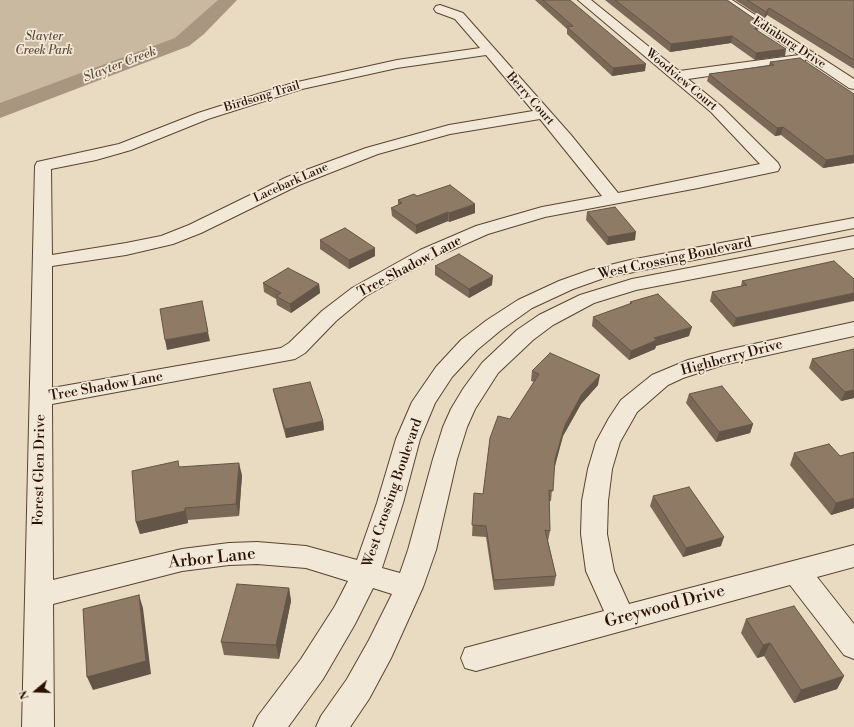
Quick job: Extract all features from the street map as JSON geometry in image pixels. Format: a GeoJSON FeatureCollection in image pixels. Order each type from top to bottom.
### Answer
{"type":"FeatureCollection","features":[{"type":"Feature","properties":{"kind":"street","name":"Woodview Court"},"geometry":{"type":"LineString","coordinates":[[584,0],[726,118],[772,167]]}},
{"type":"Feature","properties":{"kind":"street","name":"Edinburg Drive"},"geometry":{"type":"LineString","coordinates":[[724,0],[854,85]]}},
{"type":"Feature","properties":{"kind":"street","name":"Berry Court"},"geometry":{"type":"LineString","coordinates":[[440,9],[459,16],[569,142],[613,198]]}},
{"type":"Feature","properties":{"kind":"street","name":"Birdsong Trail"},"geometry":{"type":"LineString","coordinates":[[42,166],[126,147],[189,120],[298,86],[397,64],[488,51]]}},
{"type":"Feature","properties":{"kind":"street"},"geometry":{"type":"LineString","coordinates":[[676,76],[812,58]]}},
{"type":"Feature","properties":{"kind":"street","name":"Lacebark Lane"},"geometry":{"type":"LineString","coordinates":[[43,262],[126,249],[166,240],[203,226],[293,181],[365,153],[442,131],[487,122],[544,114]]}},
{"type":"Feature","properties":{"kind":"street","name":"Forest Glen Drive"},"geometry":{"type":"LineString","coordinates":[[38,727],[43,262],[42,166]]}},
{"type":"Feature","properties":{"kind":"street","name":"Tree Shadow Lane"},"geometry":{"type":"LineString","coordinates":[[41,398],[287,354],[296,348],[330,316],[359,292],[389,274],[446,245],[482,230],[519,218],[772,167]]}},
{"type":"Feature","properties":{"kind":"street","name":"West Crossing Boulevard"},"geometry":{"type":"LineString","coordinates":[[269,727],[312,670],[346,615],[366,574],[390,503],[408,439],[424,402],[444,372],[469,345],[494,325],[525,304],[566,285],[597,274],[630,266],[854,223]]}},
{"type":"Feature","properties":{"kind":"street","name":"West Crossing Boulevard"},"geometry":{"type":"LineString","coordinates":[[332,727],[358,688],[380,649],[409,587],[422,550],[445,459],[455,427],[471,395],[486,373],[525,335],[546,320],[587,299],[624,287],[854,242]]}},
{"type":"Feature","properties":{"kind":"street","name":"Highberry Drive"},"geometry":{"type":"LineString","coordinates":[[622,619],[600,571],[594,534],[595,501],[600,469],[608,442],[617,424],[629,406],[660,380],[675,372],[722,358],[854,329]]}},
{"type":"Feature","properties":{"kind":"street","name":"Arbor Lane"},"geometry":{"type":"LineString","coordinates":[[39,596],[155,566],[229,554],[257,552],[306,557],[409,587]]}},
{"type":"Feature","properties":{"kind":"street","name":"Greywood Drive"},"geometry":{"type":"LineString","coordinates":[[476,658],[854,556]]}},
{"type":"Feature","properties":{"kind":"street"},"geometry":{"type":"LineString","coordinates":[[796,572],[854,646]]}},
{"type":"Feature","properties":{"kind":"green space","name":"Slayter Creek Park"},"geometry":{"type":"Polygon","coordinates":[[[0,0],[223,0],[183,39],[0,107],[0,0]]]}},
{"type":"Feature","properties":{"kind":"building"},"geometry":{"type":"Polygon","coordinates":[[[543,0],[570,0],[646,64],[613,68],[567,27],[573,26],[543,0]]]}},
{"type":"Feature","properties":{"kind":"building"},"geometry":{"type":"Polygon","coordinates":[[[615,0],[727,0],[759,22],[755,29],[786,49],[756,53],[732,36],[671,44],[615,0]]]}},
{"type":"Feature","properties":{"kind":"building"},"geometry":{"type":"Polygon","coordinates":[[[747,0],[854,0],[854,60],[769,8],[766,12],[747,0]]]}},
{"type":"Feature","properties":{"kind":"building"},"geometry":{"type":"Polygon","coordinates":[[[800,58],[854,94],[854,155],[826,160],[783,127],[777,128],[709,74],[774,65],[770,62],[800,58]]]}},
{"type":"Feature","properties":{"kind":"building"},"geometry":{"type":"Polygon","coordinates":[[[450,185],[475,204],[449,213],[448,212],[416,225],[391,208],[402,203],[398,200],[414,194],[417,196],[450,185]]]}},
{"type":"Feature","properties":{"kind":"building"},"geometry":{"type":"Polygon","coordinates":[[[615,207],[636,232],[608,237],[587,212],[615,207]]]}},
{"type":"Feature","properties":{"kind":"building"},"geometry":{"type":"Polygon","coordinates":[[[345,228],[375,248],[349,260],[320,240],[345,228]]]}},
{"type":"Feature","properties":{"kind":"building"},"geometry":{"type":"Polygon","coordinates":[[[459,254],[493,276],[469,289],[435,266],[459,254]]]}},
{"type":"Feature","properties":{"kind":"building"},"geometry":{"type":"Polygon","coordinates":[[[834,261],[854,279],[854,293],[736,318],[712,292],[747,285],[742,281],[834,261]]]}},
{"type":"Feature","properties":{"kind":"building"},"geometry":{"type":"Polygon","coordinates":[[[288,268],[319,284],[290,304],[276,296],[281,293],[263,283],[288,268]]]}},
{"type":"Feature","properties":{"kind":"building"},"geometry":{"type":"Polygon","coordinates":[[[658,294],[692,327],[654,338],[657,340],[631,351],[593,317],[632,303],[630,302],[658,294]]]}},
{"type":"Feature","properties":{"kind":"building"},"geometry":{"type":"Polygon","coordinates":[[[202,301],[208,332],[165,340],[160,309],[202,301]]]}},
{"type":"Feature","properties":{"kind":"building"},"geometry":{"type":"Polygon","coordinates":[[[854,349],[854,390],[845,392],[812,359],[854,349]]]}},
{"type":"Feature","properties":{"kind":"building"},"geometry":{"type":"Polygon","coordinates":[[[550,353],[600,375],[582,394],[565,425],[555,459],[553,491],[549,490],[550,531],[545,530],[556,576],[494,580],[486,526],[472,525],[474,493],[483,494],[490,438],[498,416],[510,419],[539,374],[532,371],[550,353]]]}},
{"type":"Feature","properties":{"kind":"building"},"geometry":{"type":"Polygon","coordinates":[[[310,382],[323,421],[285,429],[273,389],[310,382]]]}},
{"type":"Feature","properties":{"kind":"building"},"geometry":{"type":"Polygon","coordinates":[[[722,386],[753,424],[719,432],[689,394],[722,386]]]}},
{"type":"Feature","properties":{"kind":"building"},"geometry":{"type":"Polygon","coordinates":[[[829,444],[840,456],[854,452],[854,498],[836,503],[794,453],[829,444]]]}},
{"type":"Feature","properties":{"kind":"building"},"geometry":{"type":"Polygon","coordinates":[[[178,461],[179,467],[239,463],[236,504],[185,508],[185,511],[136,522],[132,471],[178,461]]]}},
{"type":"Feature","properties":{"kind":"building"},"geometry":{"type":"Polygon","coordinates":[[[689,487],[724,537],[686,548],[653,496],[689,487]]]}},
{"type":"Feature","properties":{"kind":"building"},"geometry":{"type":"Polygon","coordinates":[[[237,584],[289,588],[276,645],[221,642],[237,584]]]}},
{"type":"Feature","properties":{"kind":"building"},"geometry":{"type":"Polygon","coordinates":[[[139,595],[146,661],[87,677],[83,609],[139,595]]]}},
{"type":"Feature","properties":{"kind":"building"},"geometry":{"type":"Polygon","coordinates":[[[794,606],[844,676],[801,690],[770,643],[763,645],[746,619],[794,606]]]}},
{"type":"Feature","properties":{"kind":"waterway","name":"Slayter Creek"},"geometry":{"type":"LineString","coordinates":[[0,111],[182,42],[197,30],[228,0]]}}]}
